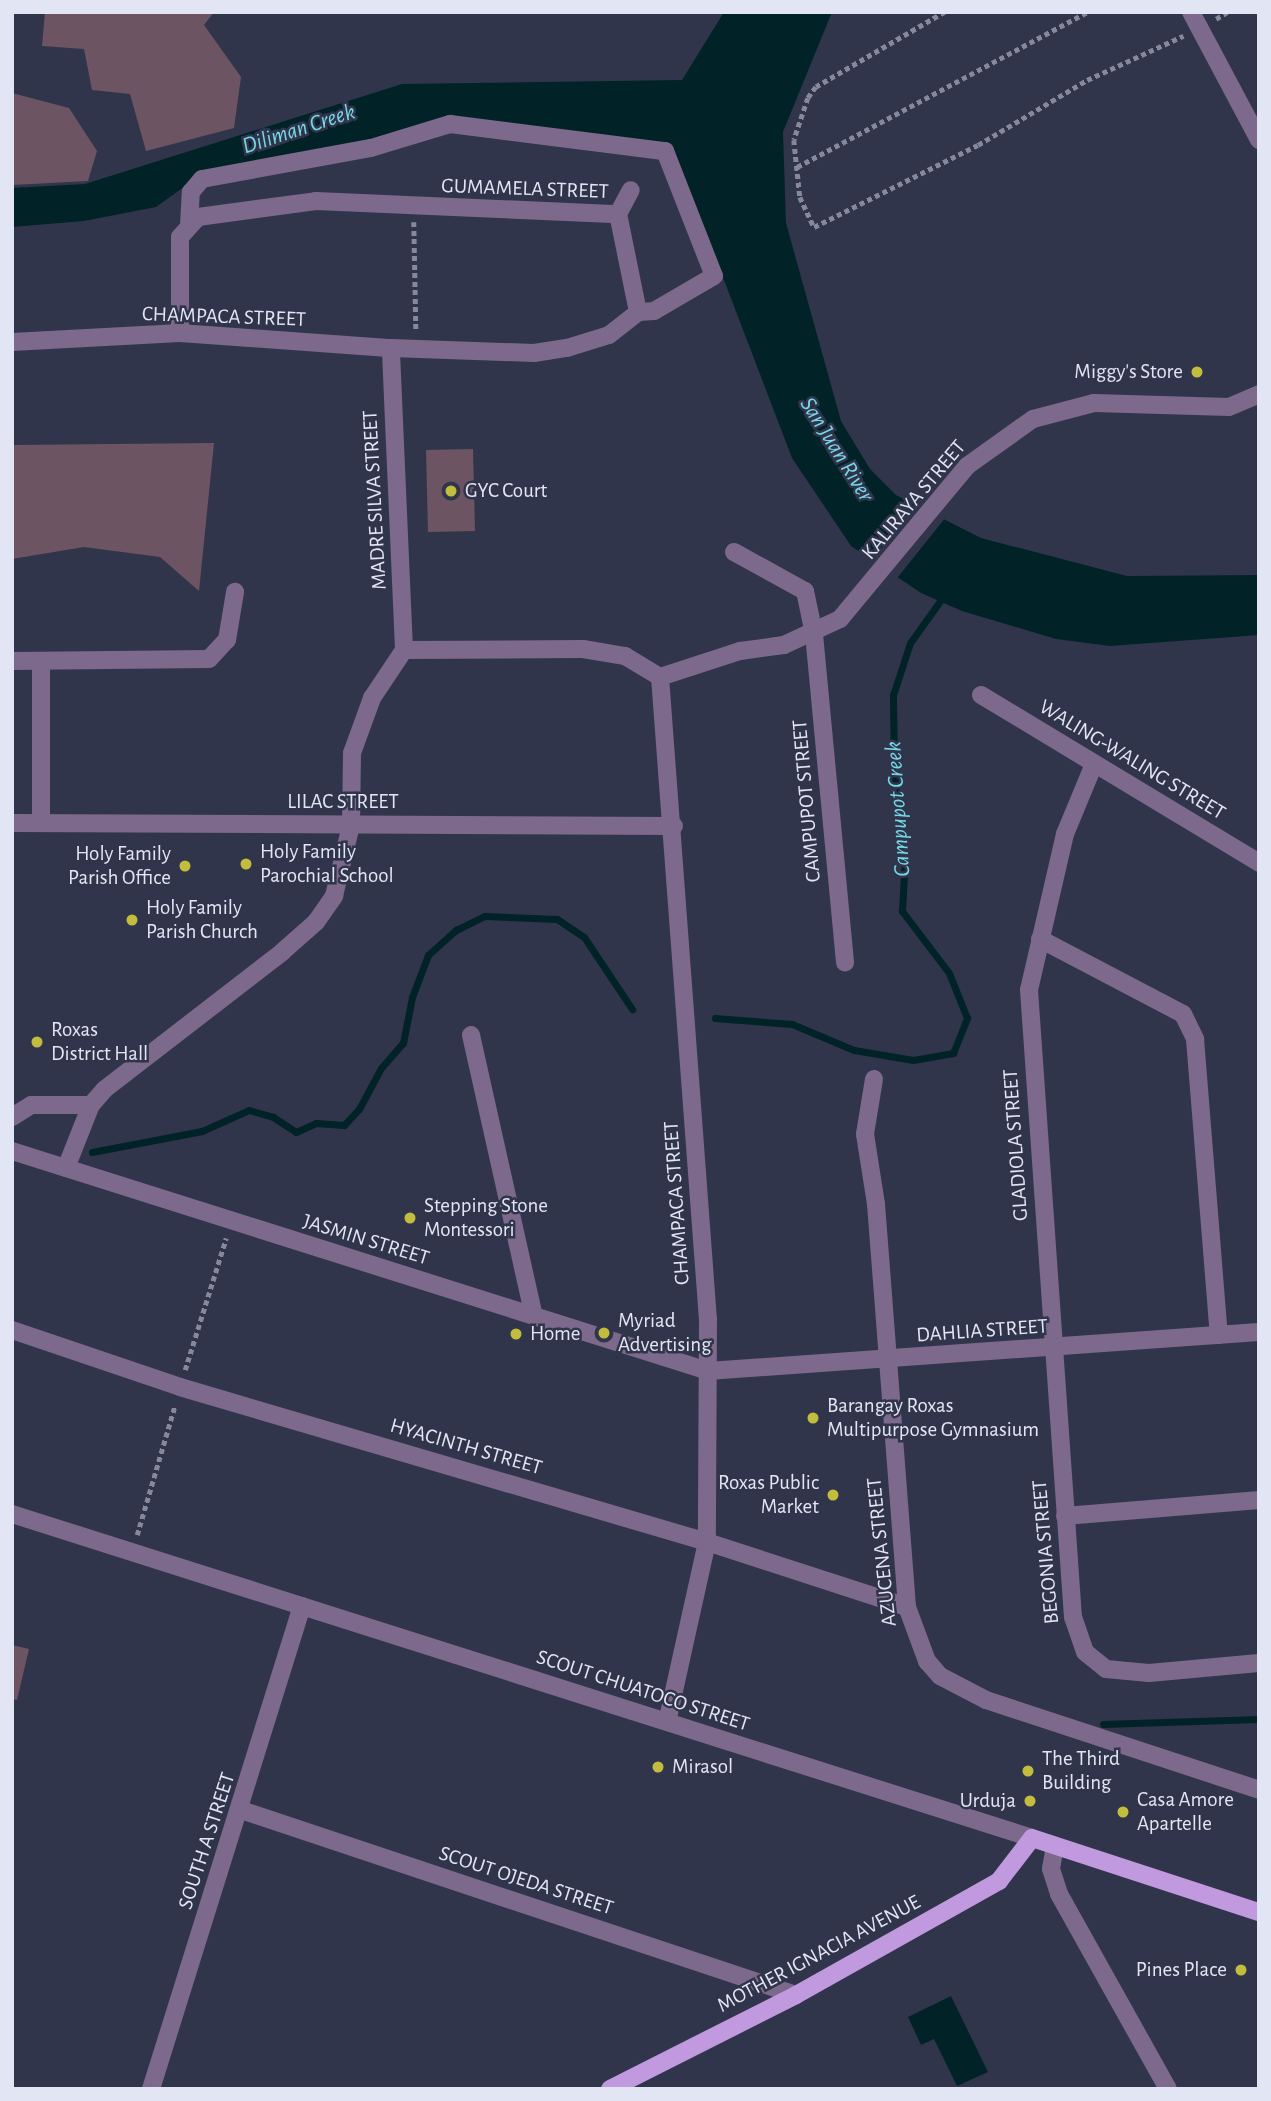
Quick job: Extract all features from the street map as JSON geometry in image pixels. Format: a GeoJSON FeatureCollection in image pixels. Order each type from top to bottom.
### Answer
{"type":"FeatureCollection","features":[{"type":"Feature","properties":{"kind":"main road","name":"SCOUT CHUATOCO STREET"},"geometry":{"type":"LineString","coordinates":[[1032,1838],[1259,1912]]}},
{"type":"Feature","properties":{"kind":"main road","name":"MOTHER IGNACIA AVENUE"},"geometry":{"type":"LineString","coordinates":[[610,2089],[796,1995],[999,1881],[1032,1838]]}},
{"type":"Feature","properties":{"kind":"street"},"geometry":{"type":"LineString","coordinates":[[1194,20],[1259,140]]}},
{"type":"Feature","properties":{"kind":"street"},"geometry":{"type":"LineString","coordinates":[[180,333],[180,236],[189,226],[191,192],[202,180],[371,148],[450,124],[665,151],[714,276],[654,312],[638,312],[609,335],[534,353],[391,348]]}},
{"type":"Feature","properties":{"kind":"street"},"geometry":{"type":"LineString","coordinates":[[618,214],[631,190]]}},
{"type":"Feature","properties":{"kind":"street","name":"GUMAMELA STREET"},"geometry":{"type":"LineString","coordinates":[[189,226],[198,217],[292,203],[618,214],[638,312]]}},
{"type":"Feature","properties":{"kind":"street","name":"CHAMPACA STREET"},"geometry":{"type":"LineString","coordinates":[[12,342],[180,333],[391,348]]}},
{"type":"Feature","properties":{"kind":"street","name":"MADRE SILVA STREET"},"geometry":{"type":"LineString","coordinates":[[391,348],[404,650]]}},
{"type":"Feature","properties":{"kind":"street","name":"KALIRAYA STREET"},"geometry":{"type":"LineString","coordinates":[[660,677],[814,634],[841,618],[878,578],[967,466],[1032,419],[1094,403],[1229,407],[1259,394]]}},
{"type":"Feature","properties":{"kind":"street","name":"CAMPUPOT STREET"},"geometry":{"type":"LineString","coordinates":[[734,552],[805,592],[814,634],[845,963]]}},
{"type":"Feature","properties":{"kind":"street"},"geometry":{"type":"LineString","coordinates":[[12,662],[209,659],[227,640],[235,592]]}},
{"type":"Feature","properties":{"kind":"street"},"geometry":{"type":"LineString","coordinates":[[66,1168],[91,1105],[105,1088],[316,922],[334,896],[351,825],[352,752],[372,698],[404,650],[583,649],[625,656],[660,677]]}},
{"type":"Feature","properties":{"kind":"street"},"geometry":{"type":"LineString","coordinates":[[41,661],[41,823]]}},
{"type":"Feature","properties":{"kind":"street","name":"CHAMPACA STREET"},"geometry":{"type":"LineString","coordinates":[[660,677],[674,825],[708,1371],[707,1542],[667,1722]]}},
{"type":"Feature","properties":{"kind":"street","name":"WALING-WALING STREET"},"geometry":{"type":"LineString","coordinates":[[981,695],[1259,863]]}},
{"type":"Feature","properties":{"kind":"street","name":"GLADIOLA STREET"},"geometry":{"type":"LineString","coordinates":[[1052,1350],[1029,990],[1065,834],[1094,764]]}},
{"type":"Feature","properties":{"kind":"street","name":"LILAC STREET"},"geometry":{"type":"LineString","coordinates":[[12,823],[674,825]]}},
{"type":"Feature","properties":{"kind":"street"},"geometry":{"type":"LineString","coordinates":[[1040,939],[1183,1014],[1195,1039],[1219,1335]]}},
{"type":"Feature","properties":{"kind":"street"},"geometry":{"type":"LineString","coordinates":[[471,1035],[534,1316]]}},
{"type":"Feature","properties":{"kind":"street","name":"AZUCENA STREET"},"geometry":{"type":"LineString","coordinates":[[874,1079],[865,1134],[876,1204],[907,1606],[927,1661],[940,1676],[964,1690],[1259,1790]]}},
{"type":"Feature","properties":{"kind":"street"},"geometry":{"type":"LineString","coordinates":[[12,1117],[31,1105],[91,1105]]}},
{"type":"Feature","properties":{"kind":"street","name":"JASMIN STREET"},"geometry":{"type":"LineString","coordinates":[[12,1151],[708,1371]]}},
{"type":"Feature","properties":{"kind":"street","name":"HYACINTH STREET"},"geometry":{"type":"LineString","coordinates":[[12,1330],[180,1387],[707,1542],[907,1606]]}},
{"type":"Feature","properties":{"kind":"street","name":"DAHLIA STREET"},"geometry":{"type":"LineString","coordinates":[[708,1371],[1052,1350],[1259,1332]]}},
{"type":"Feature","properties":{"kind":"street","name":"BEGONIA STREET"},"geometry":{"type":"LineString","coordinates":[[1052,1350],[1076,1632],[1085,1652],[1107,1669],[1149,1673],[1259,1663]]}},
{"type":"Feature","properties":{"kind":"street"},"geometry":{"type":"LineString","coordinates":[[1065,1516],[1259,1500]]}},
{"type":"Feature","properties":{"kind":"street","name":"SCOUT CHUATOCO STREET"},"geometry":{"type":"LineString","coordinates":[[12,1514],[1032,1838]]}},
{"type":"Feature","properties":{"kind":"street","name":"SOUTH A STREET"},"geometry":{"type":"LineString","coordinates":[[152,2089],[242,1810],[302,1606]]}},
{"type":"Feature","properties":{"kind":"street","name":"SCOUT OJEDA STREET"},"geometry":{"type":"LineString","coordinates":[[242,1810],[796,1995]]}},
{"type":"Feature","properties":{"kind":"street"},"geometry":{"type":"LineString","coordinates":[[1055,1846],[1051,1869],[1059,1894],[1168,2089]]}},
{"type":"Feature","properties":{"kind":"path"},"geometry":{"type":"LineString","coordinates":[[945,12],[816,87],[796,124],[797,167],[806,213],[814,227],[821,226],[978,145],[1194,20]]}},
{"type":"Feature","properties":{"kind":"path"},"geometry":{"type":"LineString","coordinates":[[797,167],[1087,12]]}},
{"type":"Feature","properties":{"kind":"path"},"geometry":{"type":"LineString","coordinates":[[414,208],[417,349]]}},
{"type":"Feature","properties":{"kind":"path"},"geometry":{"type":"LineString","coordinates":[[186,1367],[224,1243]]}},
{"type":"Feature","properties":{"kind":"path"},"geometry":{"type":"LineString","coordinates":[[139,1528],[174,1408]]}},
{"type":"Feature","properties":{"kind":"shaded area"},"geometry":{"type":"Polygon","coordinates":[[[45,12],[214,12],[204,25],[241,77],[234,128],[146,151],[130,94],[92,90],[84,49],[42,46],[45,12]]]}},
{"type":"Feature","properties":{"kind":"shaded area"},"geometry":{"type":"Polygon","coordinates":[[[12,93],[69,108],[97,151],[88,181],[12,185],[12,93]]]}},
{"type":"Feature","properties":{"kind":"shaded area"},"geometry":{"type":"Polygon","coordinates":[[[214,443],[199,591],[160,557],[84,547],[12,559],[12,445],[214,443]]]}},
{"type":"Feature","properties":{"kind":"shaded area","name":"GYC Court"},"geometry":{"type":"Polygon","coordinates":[[[473,449],[475,531],[428,532],[426,450],[473,449]]]}},
{"type":"Feature","properties":{"kind":"shaded area"},"geometry":{"type":"Polygon","coordinates":[[[12,1645],[29,1649],[17,1700],[12,1699],[12,1645]]]}},
{"type":"Feature","properties":{"kind":"water"},"geometry":{"type":"Polygon","coordinates":[[[724,12],[832,12],[783,132],[786,223],[841,421],[870,469],[896,495],[981,538],[1127,576],[1259,575],[1259,635],[1110,646],[1056,639],[962,611],[921,593],[851,546],[792,458],[672,144],[449,122],[368,145],[198,177],[156,207],[84,221],[12,227],[12,188],[85,184],[402,84],[682,80],[724,12]]]}},
{"type":"Feature","properties":{"kind":"water"},"geometry":{"type":"Polygon","coordinates":[[[951,1996],[988,2072],[957,2086],[934,2039],[921,2045],[908,2017],[951,1996]]]}},
{"type":"Feature","properties":{"kind":"pier"},"geometry":{"type":"Polygon","coordinates":[[[918,502],[946,517],[894,582],[869,563],[918,502]]]}},
{"type":"Feature","properties":{"kind":"waterway","name":"Campupot Creek"},"geometry":{"type":"LineString","coordinates":[[715,1018],[792,1024],[854,1050],[913,1060],[953,1053],[967,1018],[949,973],[902,911],[905,855],[894,770],[893,695],[910,643],[945,594]]}},
{"type":"Feature","properties":{"kind":"waterway","name":"Campupot Creek"},"geometry":{"type":"LineString","coordinates":[[92,1152],[202,1131],[249,1110],[273,1117],[296,1132],[316,1123],[344,1125],[359,1109],[381,1068],[403,1043],[412,997],[428,955],[456,930],[485,916],[557,919],[584,937],[632,1009]]}},
{"type":"Feature","properties":{"kind":"waterway"},"geometry":{"type":"LineString","coordinates":[[1103,1724],[1259,1719]]}},
{"type":"Feature","properties":{"kind":"place","name":"Miggy's Store"},"geometry":{"type":"Point","coordinates":[1197,372]}},
{"type":"Feature","properties":{"kind":"place","name":"GYC Court"},"geometry":{"type":"Point","coordinates":[451,491]}},
{"type":"Feature","properties":{"kind":"place","name":"Holy Family Parochial School"},"geometry":{"type":"Point","coordinates":[246,864]}},
{"type":"Feature","properties":{"kind":"place","name":"Holy Family Parish Office"},"geometry":{"type":"Point","coordinates":[185,866]}},
{"type":"Feature","properties":{"kind":"place","name":"Holy Family Parish Church"},"geometry":{"type":"Point","coordinates":[132,920]}},
{"type":"Feature","properties":{"kind":"place","name":"Roxas District Hall"},"geometry":{"type":"Point","coordinates":[37,1042]}},
{"type":"Feature","properties":{"kind":"place","name":"Stepping Stone Montessori"},"geometry":{"type":"Point","coordinates":[410,1218]}},
{"type":"Feature","properties":{"kind":"place","name":"Myriad Advertising"},"geometry":{"type":"Point","coordinates":[604,1333]}},
{"type":"Feature","properties":{"kind":"place","name":"Home"},"geometry":{"type":"Point","coordinates":[516,1334]}},
{"type":"Feature","properties":{"kind":"place","name":"Barangay Roxas Multipurpose Gymnasium"},"geometry":{"type":"Point","coordinates":[813,1418]}},
{"type":"Feature","properties":{"kind":"place","name":"Roxas Public Market"},"geometry":{"type":"Point","coordinates":[833,1495]}},
{"type":"Feature","properties":{"kind":"place","name":"Mirasol"},"geometry":{"type":"Point","coordinates":[658,1767]}},
{"type":"Feature","properties":{"kind":"place","name":"The Third Building"},"geometry":{"type":"Point","coordinates":[1028,1771]}},
{"type":"Feature","properties":{"kind":"place","name":"Urduja"},"geometry":{"type":"Point","coordinates":[1030,1801]}},
{"type":"Feature","properties":{"kind":"place","name":"Casa Amore Apartelle"},"geometry":{"type":"Point","coordinates":[1123,1812]}},
{"type":"Feature","properties":{"kind":"place","name":"Pines Place"},"geometry":{"type":"Point","coordinates":[1241,1970]}},
{"type":"Feature","properties":{"kind":"water label","name":"Diliman Creek"},"geometry":{"type":"Point","coordinates":[299,130]}},
{"type":"Feature","properties":{"kind":"water label","name":"San Juan River"},"geometry":{"type":"Point","coordinates":[836,450]}}]}
